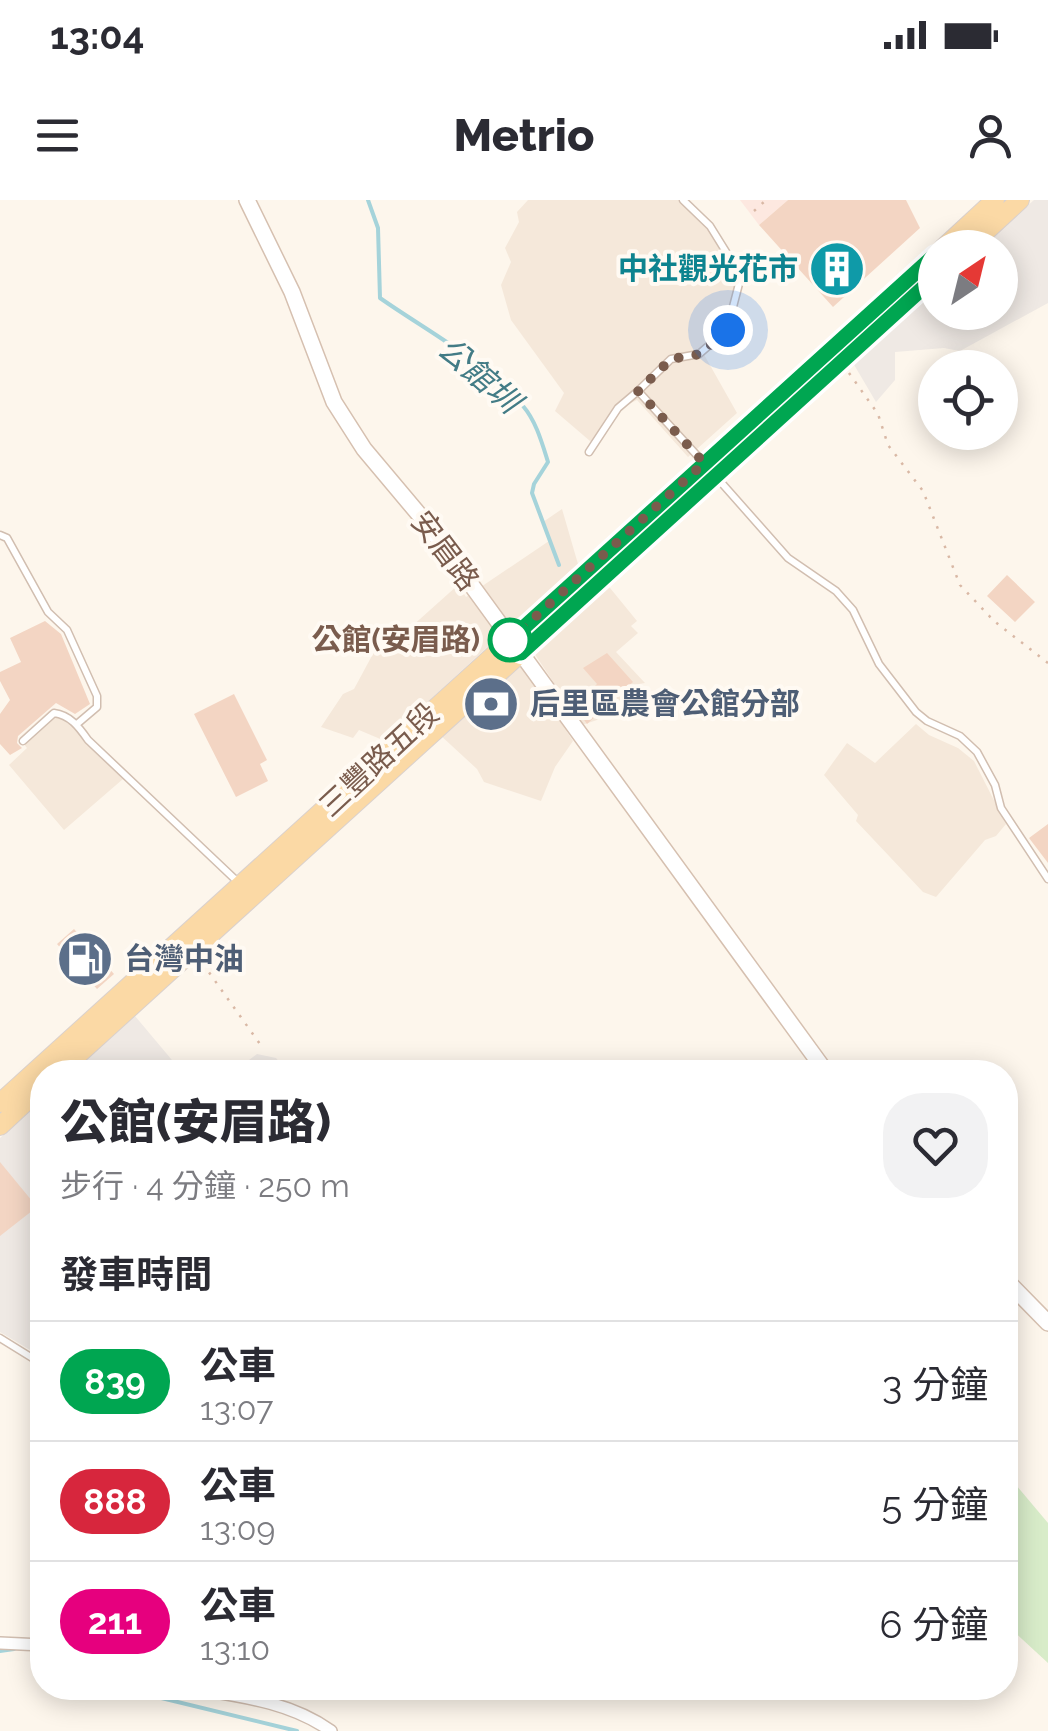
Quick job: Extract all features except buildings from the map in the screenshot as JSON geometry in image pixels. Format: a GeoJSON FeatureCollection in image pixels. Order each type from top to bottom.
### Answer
{"type":"FeatureCollection","features":[{"type":"Feature","properties":{"kind":"main road"},"geometry":{"type":"LineString","coordinates":[[962,230],[994,200]]}},
{"type":"Feature","properties":{"kind":"main road"},"geometry":{"type":"LineString","coordinates":[[988,230],[1020,200]]}},
{"type":"Feature","properties":{"kind":"main road","name":"三豐路五段"},"geometry":{"type":"LineString","coordinates":[[50,1060],[246,892],[516,647],[710,470],[918,271]]}},
{"type":"Feature","properties":{"kind":"main road","name":"三豐路五段"},"geometry":{"type":"LineString","coordinates":[[710,470],[918,291]]}},
{"type":"Feature","properties":{"kind":"main road","name":"三豐路五段"},"geometry":{"type":"LineString","coordinates":[[71,1060],[192,949],[246,892]]}},
{"type":"Feature","properties":{"kind":"main road","name":"三豐路五段"},"geometry":{"type":"LineString","coordinates":[[0,1103],[30,1077]]}},
{"type":"Feature","properties":{"kind":"main road"},"geometry":{"type":"LineString","coordinates":[[0,1126],[30,1098]]}},
{"type":"Feature","properties":{"kind":"street","name":"安眉路"},"geometry":{"type":"LineString","coordinates":[[247,200],[292,292],[334,402],[364,449],[427,524],[817,1060]]}},
{"type":"Feature","properties":{"kind":"street"},"geometry":{"type":"LineString","coordinates":[[1018,1292],[1048,1322]]}},
{"type":"Feature","properties":{"kind":"street"},"geometry":{"type":"LineString","coordinates":[[0,1642],[30,1644]]}},
{"type":"Feature","properties":{"kind":"street"},"geometry":{"type":"LineString","coordinates":[[256,1700],[313,1718],[330,1731]]}},
{"type":"Feature","properties":{"kind":"lane"},"geometry":{"type":"LineString","coordinates":[[588,452],[618,408],[671,359],[700,354],[728,330],[741,276],[710,226],[683,200]]}},
{"type":"Feature","properties":{"kind":"lane"},"geometry":{"type":"LineString","coordinates":[[638,391],[788,558],[836,591],[853,610],[879,664],[916,712],[960,736],[977,752],[995,784],[1001,808],[1048,878]]}},
{"type":"Feature","properties":{"kind":"lane"},"geometry":{"type":"LineString","coordinates":[[0,535],[7,538],[48,612],[67,630],[97,696],[97,707],[76,724]]}},
{"type":"Feature","properties":{"kind":"lane"},"geometry":{"type":"LineString","coordinates":[[23,741],[54,714],[62,714],[246,892]]}},
{"type":"Feature","properties":{"kind":"lane"},"geometry":{"type":"LineString","coordinates":[[0,1338],[30,1357]]}},
{"type":"Feature","properties":{"kind":"path"},"geometry":{"type":"LineString","coordinates":[[754,211],[766,200]]}},
{"type":"Feature","properties":{"kind":"path"},"geometry":{"type":"LineString","coordinates":[[841,361],[878,414],[888,445],[923,490],[960,585],[994,621],[1048,662]]}},
{"type":"Feature","properties":{"kind":"path"},"geometry":{"type":"LineString","coordinates":[[192,949],[260,1044]]}},
{"type":"Feature","properties":{"kind":"shaded area"},"geometry":{"type":"Polygon","coordinates":[[[528,200],[682,200],[715,235],[740,290],[726,333],[702,351],[737,413],[688,457],[637,400],[621,408],[597,447],[555,411],[564,393],[511,320],[501,285],[511,262],[505,248],[519,222],[517,212],[528,200]]]}},
{"type":"Feature","properties":{"kind":"shaded area","name":"中社觀光花市"},"geometry":{"type":"Polygon","coordinates":[[[740,200],[788,200],[759,225],[740,200]]]}},
{"type":"Feature","properties":{"kind":"shaded area"},"geometry":{"type":"Polygon","coordinates":[[[1034,200],[1048,200],[1048,303],[1018,319],[1018,230],[1000,230],[1034,200]]]}},
{"type":"Feature","properties":{"kind":"shaded area"},"geometry":{"type":"Polygon","coordinates":[[[918,304],[918,330],[998,330],[962,350],[895,352],[895,380],[876,402],[853,363],[918,304]]]}},
{"type":"Feature","properties":{"kind":"shaded area"},"geometry":{"type":"Polygon","coordinates":[[[562,509],[578,564],[385,741],[359,730],[353,738],[321,727],[343,694],[354,689],[374,652],[382,653],[458,585],[466,597],[549,541],[543,522],[562,509]]]}},
{"type":"Feature","properties":{"kind":"shaded area"},"geometry":{"type":"Polygon","coordinates":[[[606,583],[637,621],[631,626],[638,633],[616,652],[645,683],[597,720],[582,725],[532,650],[606,583]]]}},
{"type":"Feature","properties":{"kind":"shaded area"},"geometry":{"type":"Polygon","coordinates":[[[520,660],[573,741],[555,767],[541,801],[484,782],[477,769],[439,734],[520,660]]]}},
{"type":"Feature","properties":{"kind":"shaded area"},"geometry":{"type":"Polygon","coordinates":[[[50,710],[70,718],[123,779],[64,830],[9,765],[27,748],[19,738],[50,710]]]}},
{"type":"Feature","properties":{"kind":"shaded area"},"geometry":{"type":"Polygon","coordinates":[[[916,724],[974,761],[1006,824],[996,836],[985,840],[936,897],[923,892],[856,821],[858,815],[824,775],[847,743],[875,763],[916,724]]]}},
{"type":"Feature","properties":{"kind":"shaded area"},"geometry":{"type":"Polygon","coordinates":[[[135,1016],[172,1060],[86,1060],[135,1016]]]}},
{"type":"Feature","properties":{"kind":"shaded area"},"geometry":{"type":"Polygon","coordinates":[[[257,1054],[278,1060],[249,1060],[257,1054]]]}},
{"type":"Feature","properties":{"kind":"shaded area"},"geometry":{"type":"Polygon","coordinates":[[[30,1110],[30,1350],[0,1332],[0,1138],[30,1110]]]}},
{"type":"Feature","properties":{"kind":"green space"},"geometry":{"type":"Polygon","coordinates":[[[1018,1487],[1048,1523],[1048,1663],[1018,1635],[1018,1487]]]}},
{"type":"Feature","properties":{"kind":"waterway","name":"公館圳"},"geometry":{"type":"LineString","coordinates":[[368,200],[378,228],[380,298],[491,375],[532,418],[548,462],[532,493],[559,565]]}},
{"type":"Feature","properties":{"kind":"waterway"},"geometry":{"type":"LineString","coordinates":[[0,1651],[14,1649]]}},
{"type":"Feature","properties":{"kind":"waterway"},"geometry":{"type":"LineString","coordinates":[[169,1700],[297,1731]]}},
{"type":"Feature","properties":{"kind":"bus line","name":"839"},"geometry":{"type":"LineString","coordinates":[[918,271],[510,640],[521,653],[918,290]]}},
{"type":"Feature","properties":{"kind":"place","name":"中社觀光花市"},"geometry":{"type":"Point","coordinates":[837,269]}},
{"type":"Feature","properties":{"kind":"place","name":"公館(安眉路)"},"geometry":{"type":"Point","coordinates":[510,640]}},
{"type":"Feature","properties":{"kind":"place","name":"后里區農會公館分部"},"geometry":{"type":"Point","coordinates":[491,704]}},
{"type":"Feature","properties":{"kind":"place","name":"台灣中油"},"geometry":{"type":"Point","coordinates":[85,959]}},
{"type":"Feature","properties":{"kind":"route"},"geometry":{"type":"LineString","coordinates":[[510,640],[704,463],[638,391],[671,359],[700,354],[728,330]]}}]}
